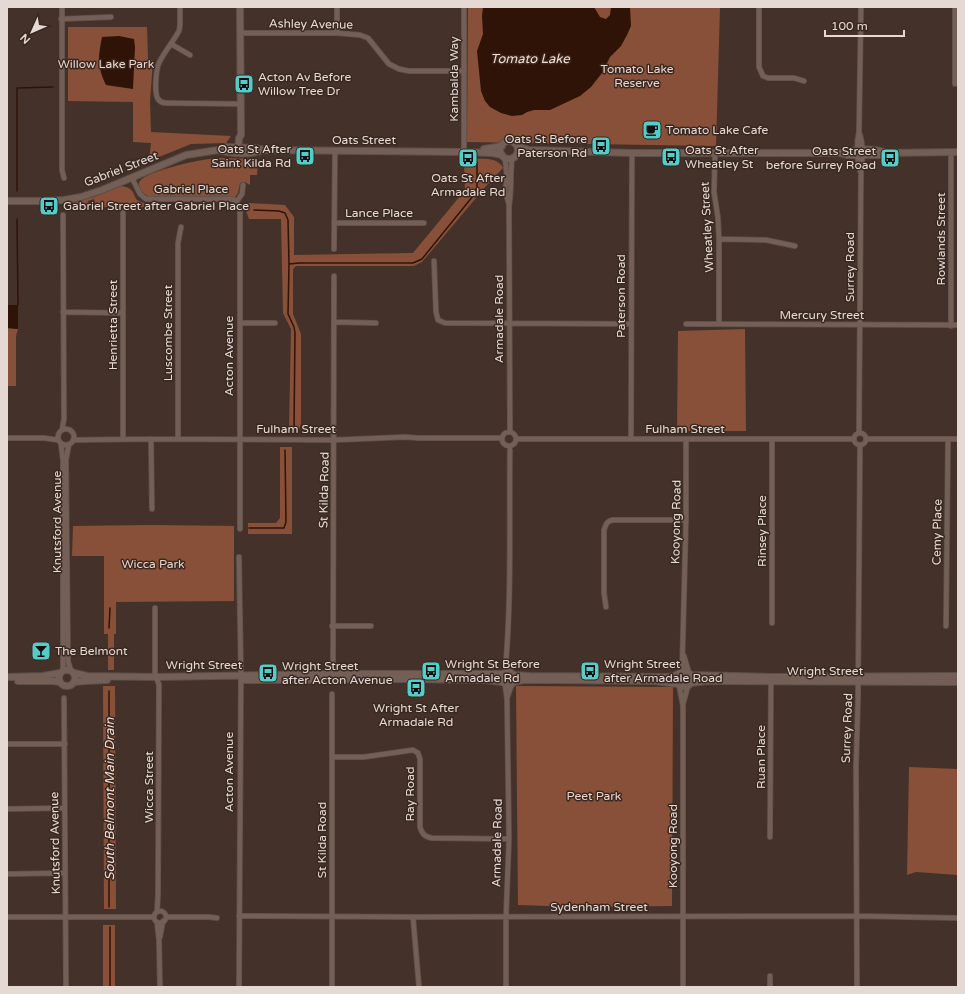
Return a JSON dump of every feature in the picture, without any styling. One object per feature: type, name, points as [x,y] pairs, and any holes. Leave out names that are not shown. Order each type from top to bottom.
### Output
[{"type":"street","points":[[62,7],[62,164],[64,178]]},
{"type":"street","points":[[180,7],[179,31],[159,62],[157,72],[158,99],[166,103],[241,104]]},
{"type":"street","points":[[240,7],[241,135],[243,138],[241,150]]},
{"type":"street","points":[[337,7],[337,33]]},
{"type":"street","name":"Kambalda Way","points":[[464,7],[464,152]]},
{"type":"street","points":[[759,7],[759,67],[763,76],[768,78],[794,78],[804,81]]},
{"type":"street","name":"Surrey Road","points":[[859,433],[860,172],[863,162],[857,140],[860,132],[861,7]]},
{"type":"street","points":[[955,7],[955,84]]},
{"type":"street","points":[[61,19],[111,16]]},
{"type":"street","name":"Ashley Avenue","points":[[240,33],[337,33],[360,35],[368,38],[389,64],[399,69],[409,71],[464,71]]},
{"type":"street","points":[[171,44],[190,55]]},
{"type":"street","points":[[508,142],[513,142],[517,146],[518,150],[509,156],[500,150],[502,146],[508,142]]},
{"type":"street","name":"Oats Street","points":[[464,152],[502,146]]},
{"type":"street","name":"Oats Street","points":[[517,146],[530,150],[632,153],[840,153],[848,155],[860,153],[881,155],[885,153],[958,152]]},
{"type":"street","name":"Gabriel Street","points":[[7,201],[57,200],[81,197],[132,178],[186,155],[218,150],[226,147],[241,150]]},
{"type":"street","name":"Oats Street","points":[[241,150],[255,148],[262,150],[464,152],[492,153],[509,156],[530,150]]},
{"type":"street","points":[[334,151],[334,249]]},
{"type":"street","name":"Rowlands Street","points":[[951,152],[951,326]]},
{"type":"street","name":"Paterson Road","points":[[631,439],[632,153]]},
{"type":"street","name":"Wheatley Street","points":[[715,153],[714,192],[718,218],[719,239],[719,324]]},
{"type":"street","name":"Armadale Road","points":[[509,156],[512,191],[509,206],[510,432]]},
{"type":"street","name":"Gabriel Place","points":[[132,178],[140,194],[146,199],[231,199],[237,201]]},
{"type":"street","name":"Acton Avenue","points":[[240,529],[240,210],[237,201],[242,194],[242,185]]},
{"type":"street","name":"Henrietta Street","points":[[123,212],[123,439]]},
{"type":"street","points":[[60,442],[60,432],[64,419],[62,215]]},
{"type":"street","name":"Lance Place","points":[[334,223],[424,223]]},
{"type":"street","name":"Luscombe Street","points":[[178,439],[178,243],[181,227]]},
{"type":"street","points":[[719,239],[766,240],[795,246]]},
{"type":"street","points":[[434,261],[436,312],[438,320],[445,324],[631,324]]},
{"type":"street","name":"St Kilda Road","points":[[333,677],[334,276]]},
{"type":"street","points":[[64,312],[123,313]]},
{"type":"street","points":[[334,322],[376,323]]},
{"type":"street","points":[[240,323],[275,323]]},
{"type":"street","name":"Mercury Street","points":[[686,324],[958,326]]},
{"type":"street","points":[[7,438],[44,438],[69,444],[73,437],[68,430],[64,419]]},
{"type":"street","points":[[44,438],[68,430]]},
{"type":"street","points":[[506,432],[510,432],[516,436],[516,442],[510,446],[506,446],[503,442],[502,438],[506,432]]},
{"type":"street","points":[[859,433],[864,435],[866,439],[865,443],[860,445],[855,444],[853,439],[855,435],[859,433]]},
{"type":"street","name":"Fulham Street","points":[[73,437],[89,439],[334,440],[405,437],[502,438]]},
{"type":"street","points":[[151,439],[152,509]]},
{"type":"street","name":"Fulham Street","points":[[516,439],[853,439]]},
{"type":"street","name":"Rinsey Place","points":[[772,439],[772,623]]},
{"type":"street","points":[[866,439],[958,439]]},
{"type":"street","name":"Cemy Place","points":[[946,626],[948,439]]},
{"type":"street","name":"Kooyong Road","points":[[685,674],[683,652],[686,440]]},
{"type":"street","name":"Knutsford Avenue","points":[[60,442],[63,462],[62,672]]},
{"type":"street","name":"Knutsford Avenue","points":[[69,444],[66,460],[67,590],[68,661],[72,672]]},
{"type":"street","name":"Surrey Road","points":[[857,987],[856,765],[859,680],[860,445]]},
{"type":"street","points":[[510,446],[507,660],[508,673],[513,683],[523,680],[663,682],[679,684],[683,687],[689,685],[692,679],[685,674],[677,678],[679,684]]},
{"type":"street","points":[[606,607],[604,593],[604,530],[606,524],[609,521],[614,520],[686,520]]},
{"type":"street","name":"Acton Avenue","points":[[239,557],[241,678],[239,916],[240,987]]},
{"type":"street","name":"Wicca Street","points":[[155,608],[155,671],[160,685],[158,911],[155,919]]},
{"type":"street","points":[[332,626],[371,626]]},
{"type":"street","points":[[60,682],[59,678],[62,672]]},
{"type":"street","name":"Wright Street","points":[[7,676],[49,676],[62,672],[72,672],[87,676],[158,678]]},
{"type":"street","points":[[72,672],[75,678],[74,682]]},
{"type":"street","points":[[504,683],[501,678],[508,673]]},
{"type":"street","name":"Wright Street","points":[[7,681],[53,681],[60,682],[67,686],[74,682],[85,680],[508,673],[529,676],[667,677],[685,674],[771,679]]},
{"type":"street","name":"Wright Street","points":[[859,680],[958,676]]},
{"type":"street","name":"Wright Street","points":[[333,677],[478,680],[504,683],[508,685],[513,683]]},
{"type":"street","name":"Wright Street","points":[[689,685],[706,681],[771,679],[958,682]]},
{"type":"street","name":"Ruan Place","points":[[770,837],[771,679]]},
{"type":"street","name":"Armadale Road","points":[[504,683],[507,699],[509,838],[506,917],[506,987]]},
{"type":"street","name":"Armadale Road","points":[[507,699],[513,683]]},
{"type":"street","name":"Kooyong Road","points":[[679,684],[683,706],[683,987]]},
{"type":"street","name":"Kooyong Road","points":[[683,706],[689,685]]},
{"type":"street","name":"St Kilda Road","points":[[332,694],[332,987]]},
{"type":"street","name":"Knutsford Avenue","points":[[64,698],[66,987]]},
{"type":"street","points":[[7,744],[65,744]]},
{"type":"street","name":"Ray Road","points":[[333,757],[364,757],[413,750],[418,753],[420,759],[420,827],[422,833],[426,837],[509,838]]},
{"type":"street","points":[[7,809],[65,808]]},
{"type":"street","points":[[7,874],[66,873]]},
{"type":"street","points":[[158,911],[165,913],[165,919],[159,940]]},
{"type":"street","points":[[7,917],[66,916],[155,919],[217,918]]},
{"type":"street","name":"Sydenham Street","points":[[239,916],[413,918],[856,916],[958,918]]},
{"type":"street","points":[[413,918],[419,987]]},
{"type":"street","points":[[155,919],[159,940],[160,987]]},
{"type":"street","points":[[770,976],[770,987]]},
{"type":"green space","name":"Tomato Lake Reserve","points":[[468,7],[720,7],[716,146],[467,142]]},
{"type":"green space","name":"Willow Lake Park","points":[[68,27],[147,27],[148,58],[153,61],[150,101],[151,132],[231,136],[226,143],[191,144],[149,161],[151,143],[133,142],[133,102],[68,101]]},
{"type":"green space","points":[[221,158],[258,159],[257,175],[250,175],[250,185],[245,182],[240,183],[238,193],[235,197],[150,197],[143,193],[139,187],[139,182],[141,180],[156,172],[191,162]]},
{"type":"green space","points":[[464,159],[486,159],[496,161],[503,168],[422,262],[414,266],[296,266],[293,269],[293,314],[301,334],[301,423],[297,432],[289,431],[291,329],[283,313],[281,219],[249,219],[246,211],[249,203],[285,205],[294,217],[294,255],[413,253],[465,190]]},
{"type":"green space","points":[[121,186],[130,189],[137,200],[146,204],[147,207],[96,207],[94,199],[88,201],[89,205],[65,207],[65,203],[94,197]]},
{"type":"green space","points":[[7,328],[18,329],[16,336],[16,386],[7,386]]},
{"type":"green space","points":[[745,329],[746,431],[677,431],[678,331]]},
{"type":"green space","points":[[280,447],[292,447],[292,534],[248,534],[248,523],[276,523],[280,518]]},
{"type":"green space","name":"Wicca Park","points":[[73,526],[234,526],[234,601],[116,602],[114,670],[108,670],[108,634],[104,634],[104,556],[72,556]]},
{"type":"green space","points":[[103,686],[115,686],[116,909],[104,909]]},
{"type":"green space","name":"Peet Park","points":[[516,686],[673,687],[672,906],[578,907],[518,905]]},
{"type":"green space","points":[[909,767],[958,769],[958,875],[916,872],[907,875]]},
{"type":"green space","points":[[103,925],[115,925],[115,987],[103,987]]},
{"type":"water","name":"Tomato Lake","points":[[483,7],[594,7],[600,17],[606,19],[610,15],[611,7],[630,7],[631,26],[621,46],[610,57],[602,73],[591,87],[580,96],[550,110],[534,110],[522,115],[512,116],[501,113],[490,107],[485,101],[481,91],[477,51],[483,34]]},
{"type":"water","points":[[119,36],[134,39],[133,89],[106,85],[101,72],[99,56],[102,37]]},
{"type":"water","points":[[7,305],[18,305],[18,329],[7,328]]},
{"type":"waterway","points":[[17,191],[17,88],[53,87]]},
{"type":"waterway","name":"South Belmont Main Drain","points":[[289,264],[413,263],[422,259],[473,196],[477,187],[477,162]]},
{"type":"waterway","name":"South Belmont Main Drain","points":[[254,210],[279,211],[285,213],[288,220],[288,314],[295,333],[294,428]]},
{"type":"waterway","points":[[17,219],[18,305]]},
{"type":"waterway","name":"South Belmont Main Drain","points":[[249,528],[284,528],[286,522],[285,450]]},
{"type":"waterway","name":"South Belmont Main Drain","points":[[109,628],[110,608]]},
{"type":"waterway","name":"South Belmont Main Drain","points":[[109,691],[109,907]]},
{"type":"waterway","name":"South Belmont Main Drain","points":[[110,927],[110,987]]},
{"type":"place","name":"Acton Av Before Willow Tree Dr","points":[[244,84]]},
{"type":"place","name":"Tomato Lake Cafe","points":[[652,130]]},
{"type":"place","name":"Oats St Before Paterson Rd","points":[[601,146]]},
{"type":"place","name":"Oats St After Saint Kilda Rd","points":[[305,156]]},
{"type":"place","name":"Oats St After Wheatley St","points":[[671,157]]},
{"type":"place","name":"Oats St After Armadale Rd","points":[[468,158]]},
{"type":"place","name":"Oats Street before Surrey Road","points":[[890,158]]},
{"type":"place","name":"Gabriel Street after Gabriel Place","points":[[49,206]]},
{"type":"place","name":"The Belmont","points":[[41,651]]},
{"type":"place","name":"Wright St Before Armadale Rd","points":[[431,671]]},
{"type":"place","name":"Wright Street after Armadale Road","points":[[590,671]]},
{"type":"place","name":"Wright Street after Acton Avenue","points":[[268,673]]},
{"type":"place","name":"Wright St After Armadale Rd","points":[[416,688]]}]
